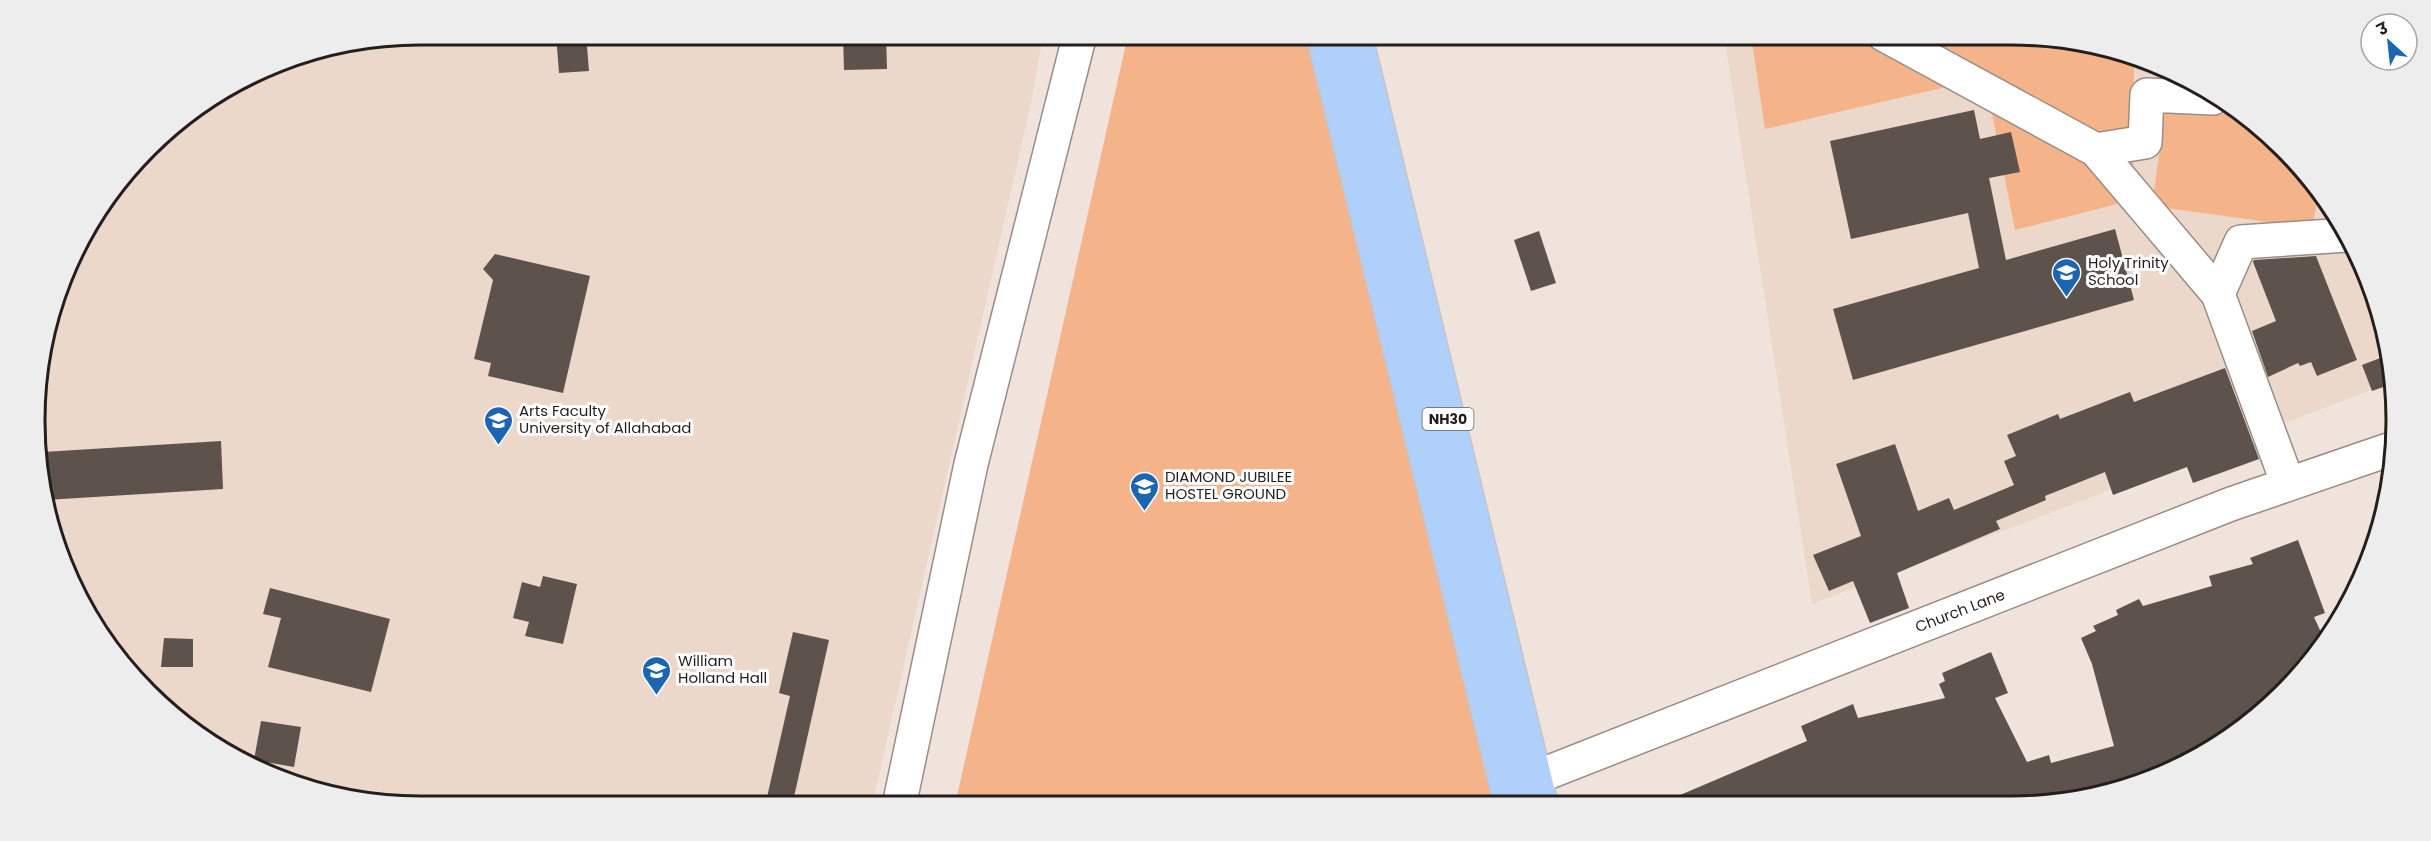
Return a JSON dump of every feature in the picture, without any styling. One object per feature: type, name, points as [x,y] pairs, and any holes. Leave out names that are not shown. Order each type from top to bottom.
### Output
[{"type":"highway","points":[[1326,45],[1523,793]]},
{"type":"highway","name":"NH30","points":[[1357,45],[1523,793]]},
{"type":"street","points":[[901,796],[971,464],[1077,45]]},
{"type":"street","points":[[1903,45],[2096,150],[2218,294],[2288,484]]},
{"type":"street","points":[[2096,150],[2145,142],[2147,95],[2202,98]]},
{"type":"street","points":[[2218,294],[2241,242],[2337,236]]},
{"type":"street","name":"Church Lane","points":[[1523,793],[2231,504],[2385,451]]},
{"type":"shaded area","name":"Arts Faculty University of Allahabad","points":[[1041,45],[1032,98],[874,796],[420,796],[347,789],[277,767],[212,733],[173,703],[138,668],[95,608],[65,541],[48,470],[46,396],[48,371],[58,323],[84,254],[108,212],[123,192],[138,173],[173,138],[233,95],[277,74],[323,58],[371,48],[396,46]]},
{"type":"shaded area","points":[[1126,45],[1308,45],[1498,796],[957,796]]},
{"type":"shaded area","name":"Holy Trinity School","points":[[1726,45],[2011,45],[2084,52],[2131,65],[2198,95],[2258,138],[2293,173],[2336,233],[2357,277],[2373,323],[2384,385],[1812,604]]},
{"type":"shaded area","points":[[1752,45],[2011,45],[2084,52],[2134,66],[2133,200],[2015,230],[1985,78],[1765,129]]},
{"type":"shaded area","points":[[2166,104],[2227,114],[2276,155],[2317,204],[2312,228],[2152,206]]},
{"type":"building","points":[[557,45],[587,45],[589,71],[559,73]]},
{"type":"building","points":[[843,45],[886,45],[887,69],[844,70]]},
{"type":"building","points":[[1974,110],[1980,139],[2011,132],[2020,172],[1989,178],[2006,260],[2115,229],[2134,300],[1853,380],[1833,309],[1979,268],[1968,213],[1851,239],[1830,141]]},
{"type":"building","points":[[1539,231],[1556,283],[1531,291],[1514,240]]},
{"type":"building","points":[[495,254],[590,276],[563,393],[488,376],[491,363],[474,359],[493,280],[483,269]]},
{"type":"building","points":[[2316,256],[2357,360],[2317,376],[2311,362],[2300,366],[2298,363],[2268,377],[2252,331],[2276,321],[2253,262],[2254,260]]},
{"type":"building","points":[[2381,358],[2384,387],[2372,391],[2362,365]]},
{"type":"building","points":[[2225,368],[2259,459],[2193,483],[2187,467],[2113,495],[2105,472],[2045,496],[2046,500],[1996,521],[2000,529],[1897,573],[1909,608],[1870,623],[1853,581],[1829,591],[1813,555],[1861,536],[1836,464],[1895,444],[1918,511],[1949,498],[1954,510],[2014,485],[2004,461],[2016,456],[2007,435],[2058,414],[2060,419],[2130,392],[2134,402]]},
{"type":"building","points":[[221,441],[223,489],[53,500],[47,452]]},
{"type":"building","points":[[2298,540],[2325,613],[2314,617],[2321,632],[2293,668],[2258,703],[2198,746],[2154,767],[2084,789],[2035,795],[1678,796],[1807,741],[1801,726],[1853,704],[1858,718],[1945,698],[1939,684],[1945,681],[1942,673],[1991,652],[2008,693],[1995,698],[2027,762],[2049,755],[2051,763],[2114,746],[2092,664],[2081,638],[2096,631],[2093,626],[2118,615],[2116,610],[2139,599],[2143,606],[2212,586],[2209,576],[2253,564],[2250,558]]},
{"type":"building","points":[[543,576],[577,584],[563,644],[525,636],[529,622],[513,618],[522,582],[540,587]]},
{"type":"building","points":[[270,588],[390,619],[371,692],[268,667],[281,618],[263,614]]},
{"type":"building","points":[[793,632],[829,640],[794,796],[767,796],[790,696],[779,693]]},
{"type":"building","points":[[164,638],[193,639],[193,667],[161,667]]},
{"type":"building","points":[[261,721],[301,727],[294,767],[266,762],[254,757]]},
{"type":"place","name":"Holy Trinity School","points":[[2067,298]]},
{"type":"place","name":"Arts Faculty University of Allahabad","points":[[498,446]]},
{"type":"place","name":"DIAMOND JUBILEE HOSTEL GROUND","points":[[1144,512]]},
{"type":"place","name":"William Holland Hall","points":[[657,696]]}]
